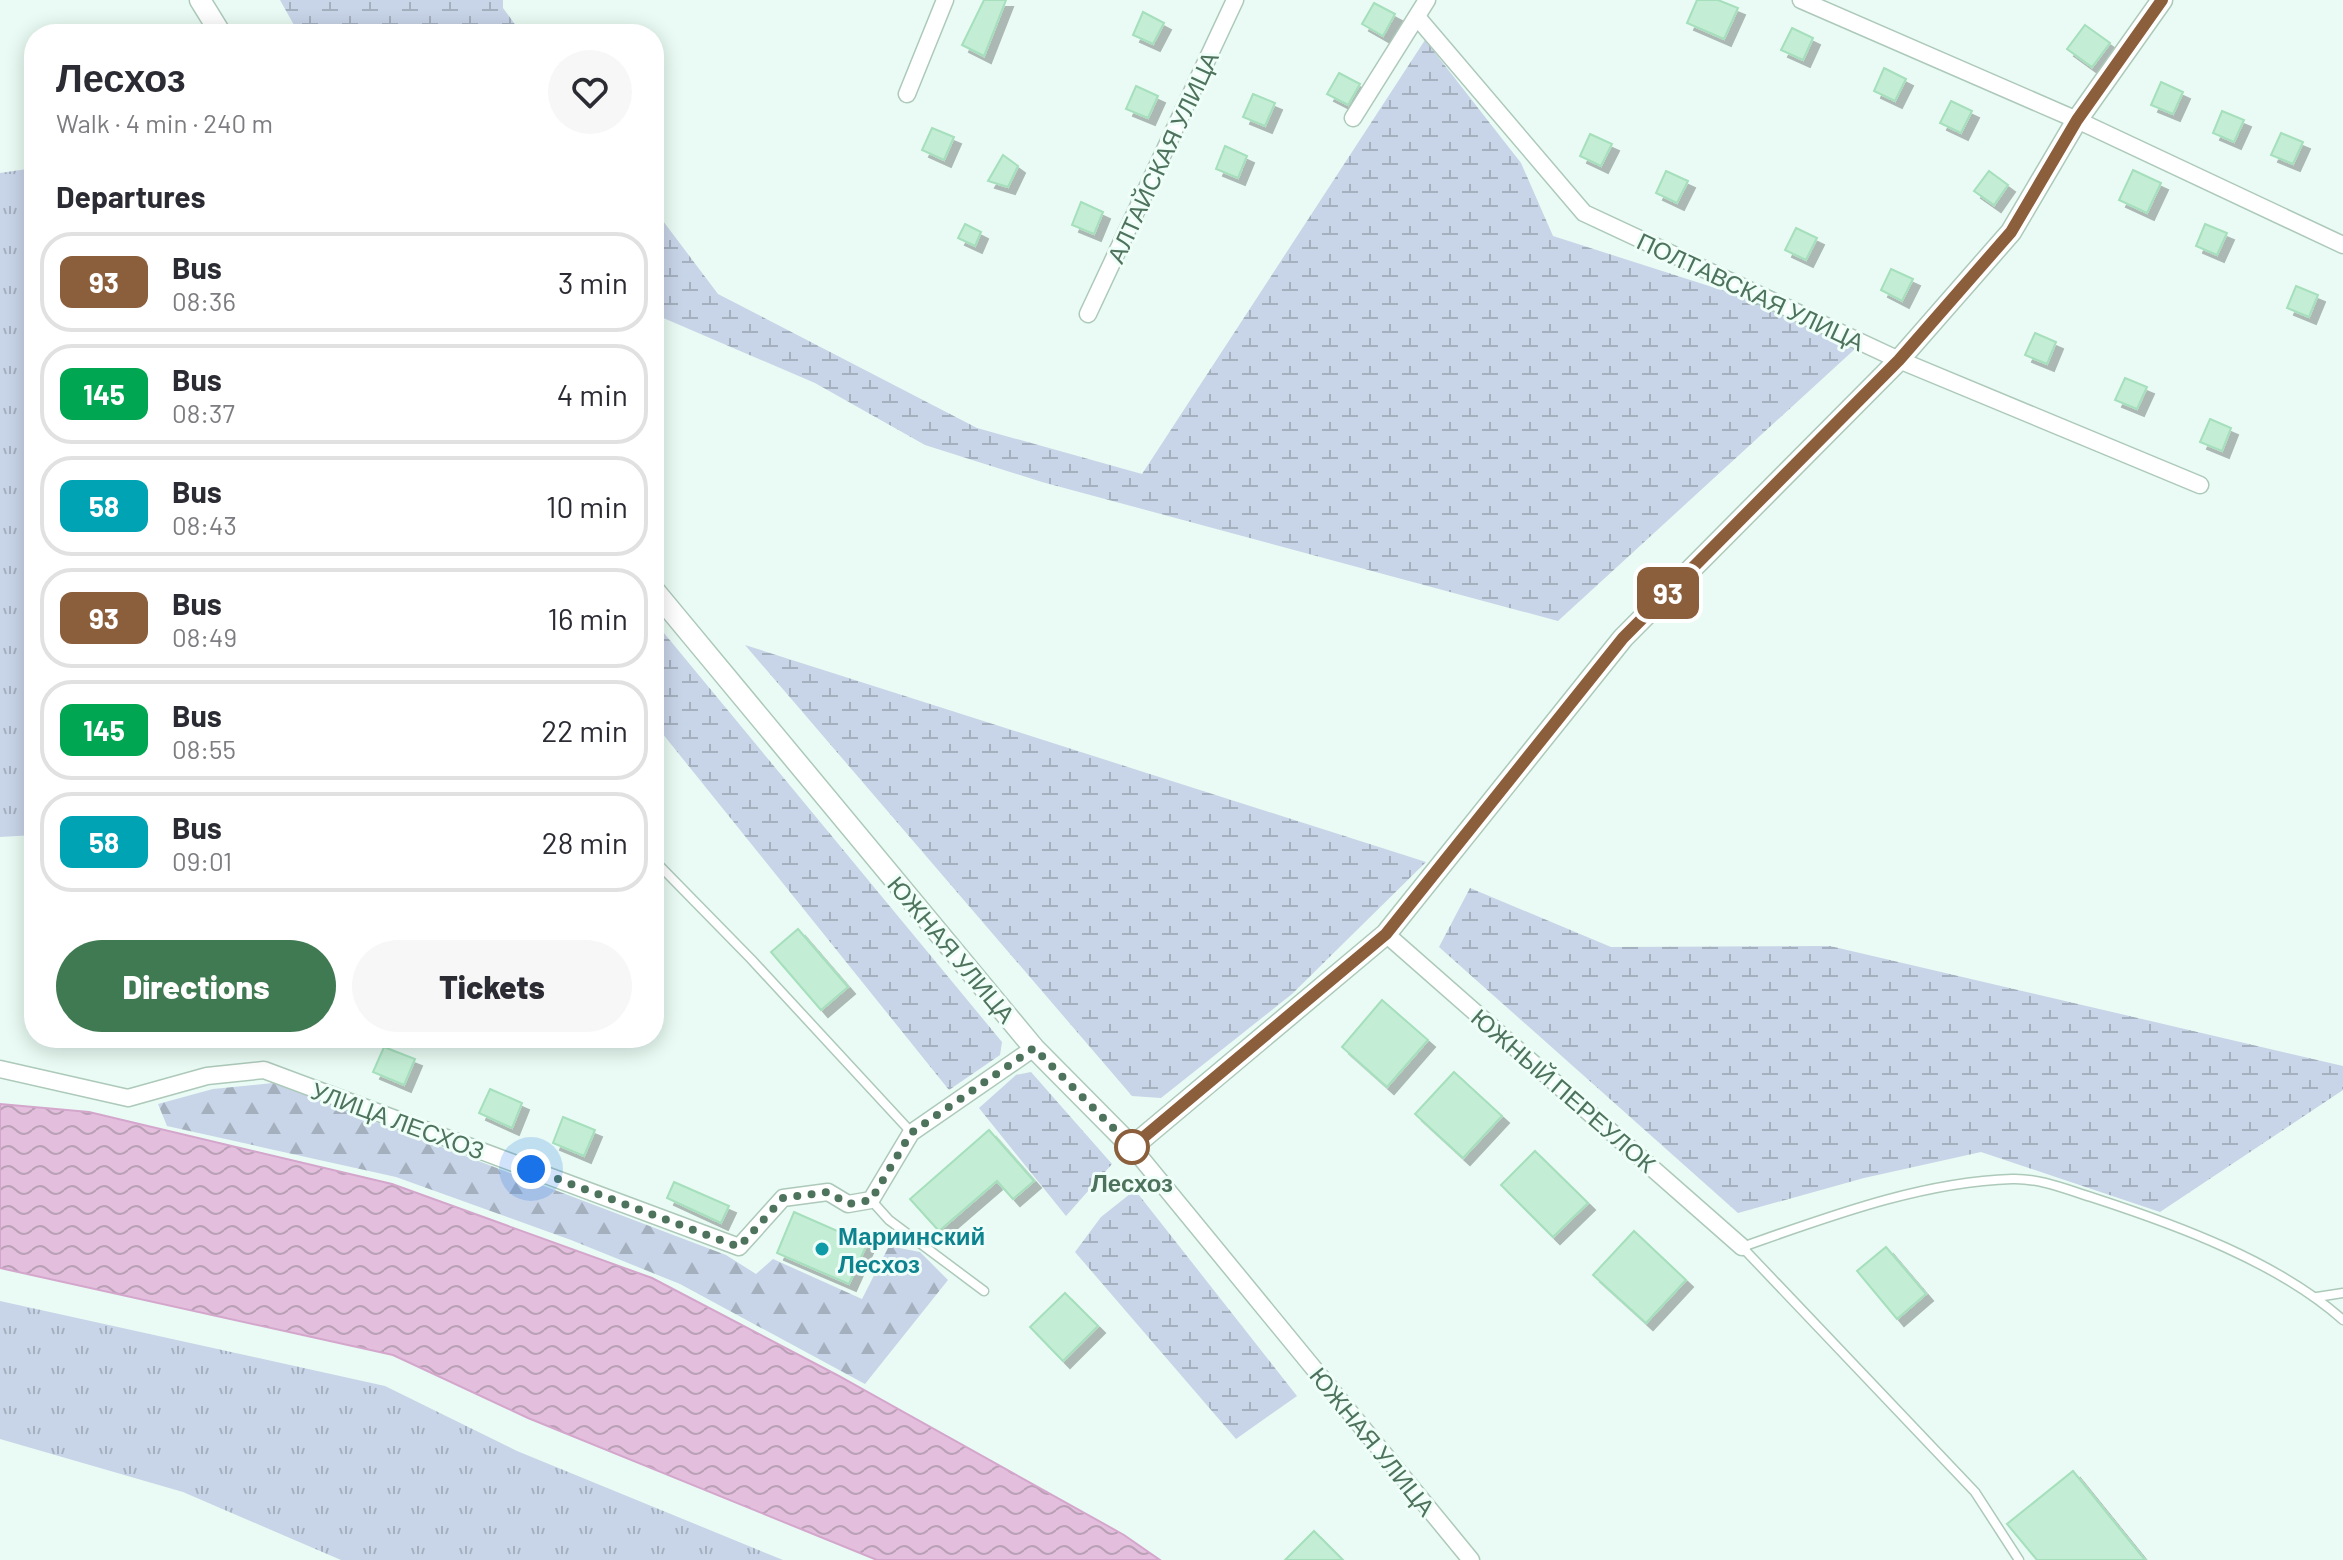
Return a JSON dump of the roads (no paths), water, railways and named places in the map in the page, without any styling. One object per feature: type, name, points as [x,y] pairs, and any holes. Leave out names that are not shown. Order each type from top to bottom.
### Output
[{"type":"street","points":[[200,0],[215,24]]},
{"type":"street","points":[[907,94],[945,0]]},
{"type":"street","name":"АЛТАЙСКАЯ УЛИЦА","points":[[1088,314],[1235,0]]},
{"type":"street","points":[[1353,118],[1427,0]]},
{"type":"street","points":[[1801,0],[2077,120],[2343,245]]},
{"type":"street","points":[[1132,1147],[1386,934],[1623,638],[1899,360],[2011,232],[2077,120],[2162,0]]},
{"type":"street","name":"ПОЛТАВСКАЯ УЛИЦА","points":[[1417,17],[1584,213],[1899,360],[2200,485]]},
{"type":"street","name":"ЮЖНАЯ УЛИЦА","points":[[664,602],[1034,1048],[1132,1147],[1471,1560]]},
{"type":"street","name":"ЮЖНЫЙ ПЕРЕУЛОК","points":[[1386,934],[1742,1247]]},
{"type":"street","points":[[871,1200],[911,1133],[1034,1048]]},
{"type":"street","name":"УЛИЦА ЛЕСХОЗ","points":[[0,1069],[128,1098],[207,1076],[264,1070],[739,1247],[783,1198],[828,1192],[848,1204],[871,1200]]},
{"type":"lane","points":[[664,870],[751,959],[911,1133]]},
{"type":"lane","points":[[2019,1560],[1975,1492],[1742,1247],[1848,1211],[1948,1187],[2014,1179],[2047,1183],[2148,1216],[2228,1251],[2317,1297],[2343,1320]]},
{"type":"lane","points":[[871,1200],[889,1220],[984,1291]]},
{"type":"lane","points":[[2317,1297],[2343,1293]]},
{"type":"water","points":[[0,1104],[89,1112],[392,1184],[652,1278],[837,1375],[1124,1535],[1160,1560],[877,1560],[528,1418],[393,1355],[0,1268]]},
{"type":"place","name":"Лесхоз","points":[[1132,1147]]},
{"type":"place","name":"Мариинский Лесхоз","points":[[822,1249]]}]
